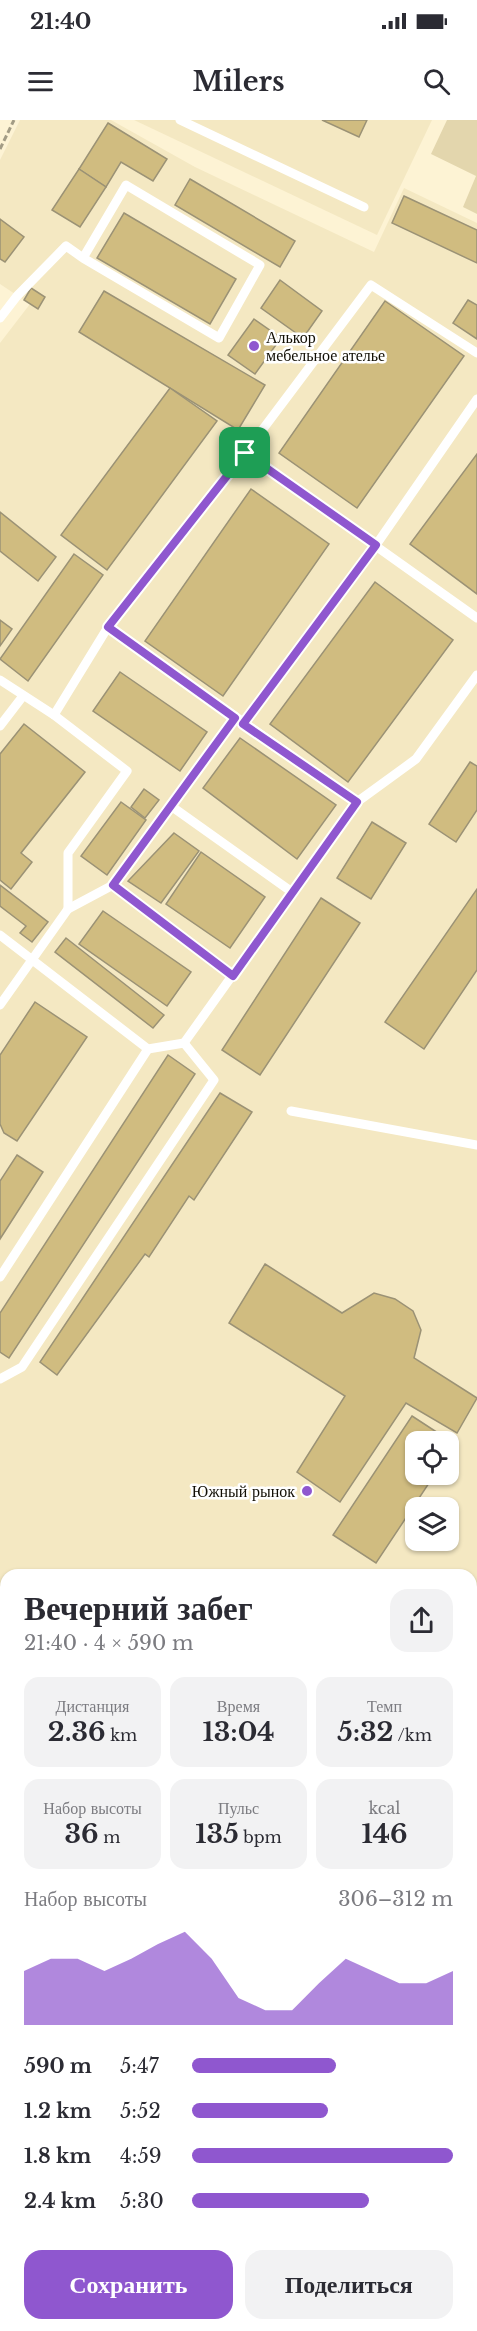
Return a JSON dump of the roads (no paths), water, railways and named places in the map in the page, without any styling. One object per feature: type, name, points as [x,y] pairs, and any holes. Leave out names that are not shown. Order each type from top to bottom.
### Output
[{"type":"lane","points":[[180,120],[364,207]]},
{"type":"lane","points":[[0,318],[17,296],[66,246],[83,258],[219,339],[260,265],[126,185],[83,258]]},
{"type":"lane","points":[[54,715],[108,627],[245,453],[371,285],[477,353]]},
{"type":"lane","points":[[0,1005],[68,909],[113,885],[171,806],[376,545],[477,399]]},
{"type":"lane","points":[[245,453],[477,618]]},
{"type":"lane","points":[[108,627],[357,802]]},
{"type":"lane","points":[[0,1277],[148,1050],[184,1043],[357,802],[416,759],[477,675]]},
{"type":"lane","points":[[0,681],[54,715],[127,771],[68,854],[68,909]]},
{"type":"lane","points":[[0,726],[23,696]]},
{"type":"lane","points":[[171,806],[292,892]]},
{"type":"lane","points":[[113,885],[233,976]]},
{"type":"lane","points":[[0,935],[148,1050]]},
{"type":"lane","points":[[0,1379],[22,1367],[214,1080],[184,1043]]},
{"type":"lane","points":[[291,1111],[477,1144]]},
{"type":"place","name":"Алькор мебельное ателье","points":[[254,346]]},
{"type":"place","name":"Южный рынок","points":[[307,1491]]}]
